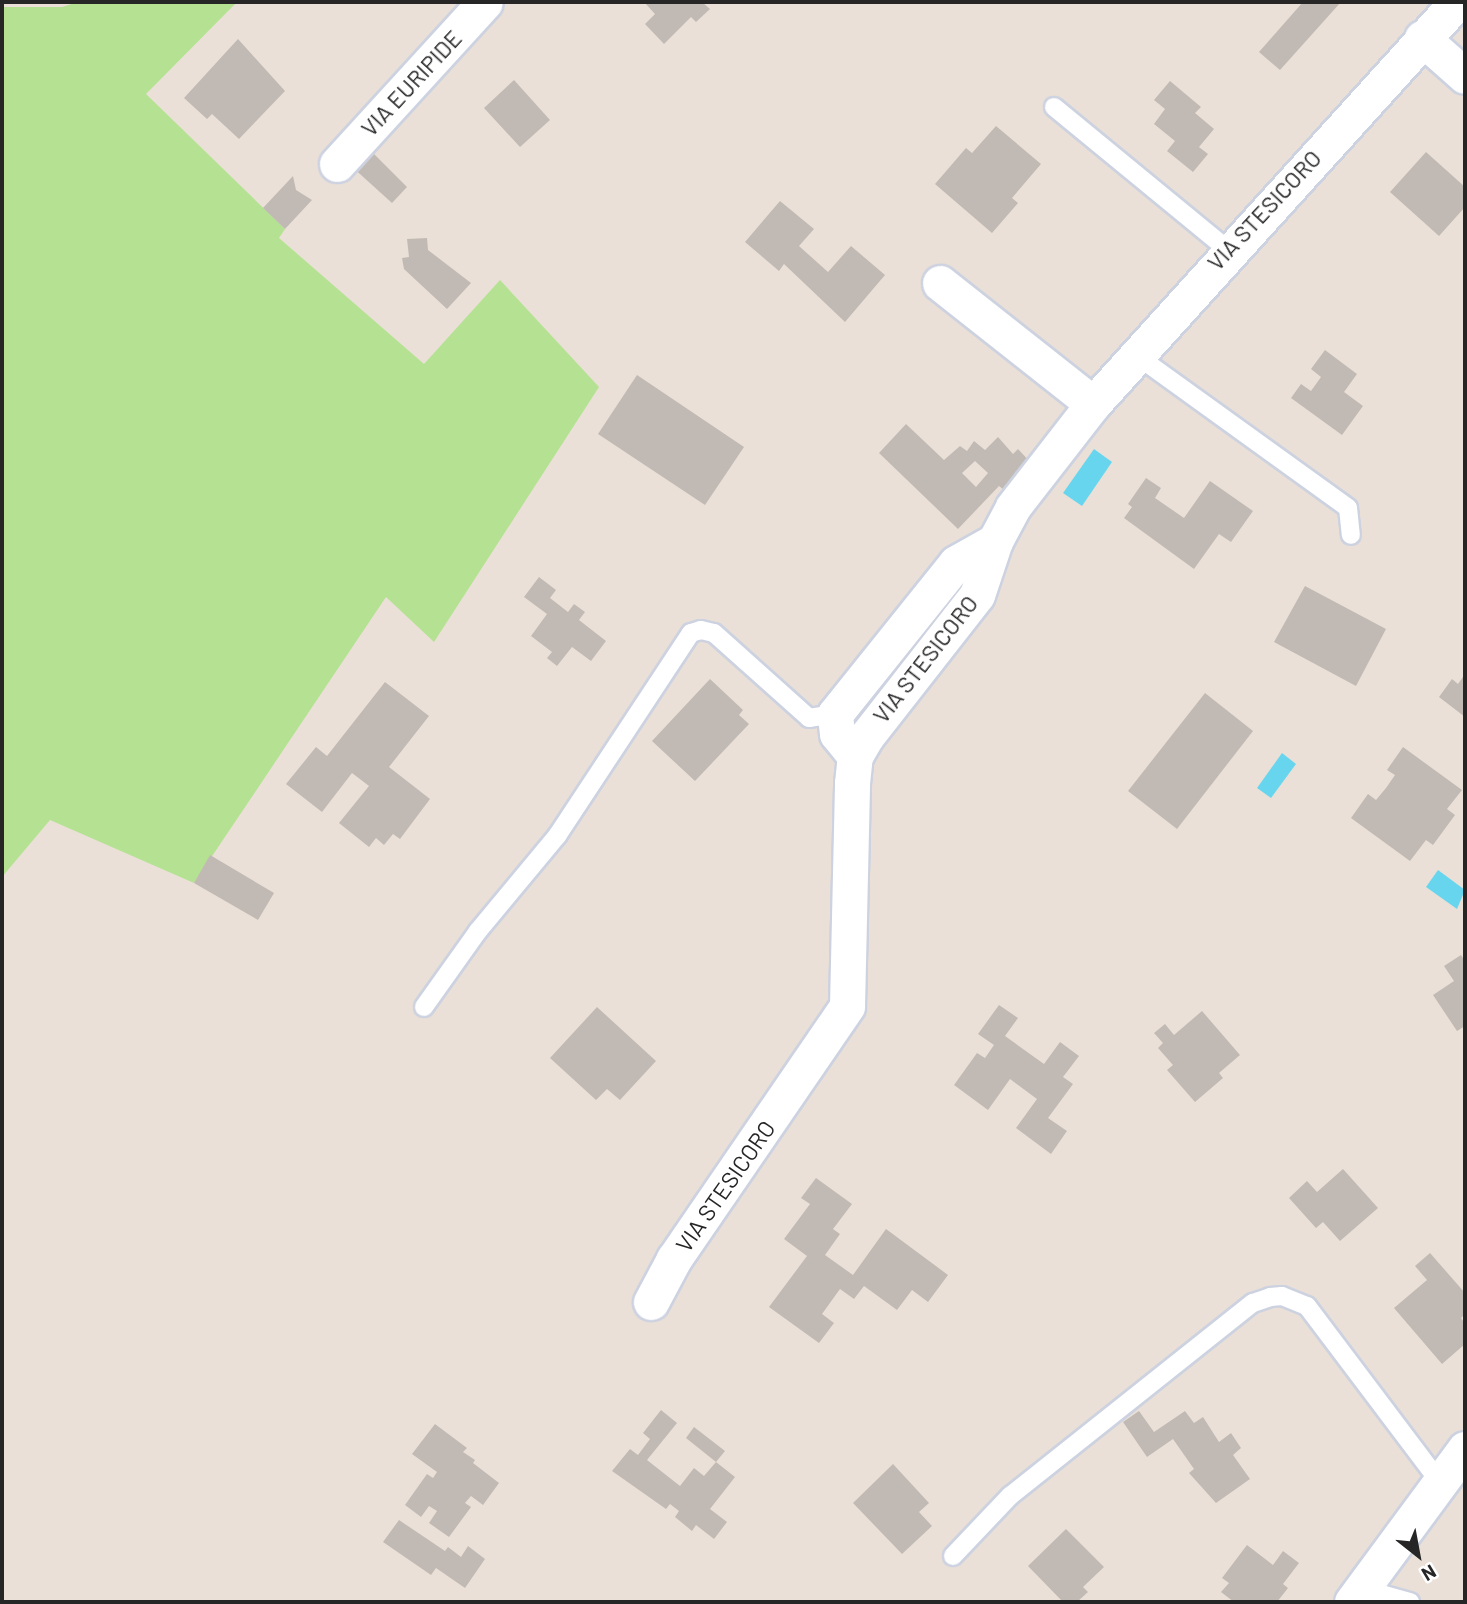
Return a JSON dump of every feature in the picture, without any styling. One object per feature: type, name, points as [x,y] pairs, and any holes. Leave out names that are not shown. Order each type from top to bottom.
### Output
[{"type":"street","name":"VIA EURIPIDE","points":[[337,164],[485,2]]},
{"type":"street","name":"VIA STESICORO","points":[[651,1302],[674,1259],[846,1006],[856,756],[889,702],[977,595],[995,541],[1013,507],[1093,404],[1228,250],[1457,2]]},
{"type":"street","points":[[1422,38],[1465,76]]},
{"type":"street","points":[[940,284],[1093,404]]},
{"type":"street","points":[[856,756],[837,734],[835,714],[956,563],[995,541]]},
{"type":"street","points":[[1358,1595],[1465,1449]]},
{"type":"lane","points":[[1054,107],[1228,250]]},
{"type":"lane","points":[[1136,355],[1348,508],[1351,535]]},
{"type":"lane","points":[[424,1007],[478,931],[557,836],[691,633],[701,629],[714,633],[809,718],[835,714]]},
{"type":"lane","points":[[953,1556],[1010,1496],[1253,1303],[1282,1296],[1307,1306],[1439,1481]]},
{"type":"lane","points":[[1358,1595],[1410,1602]]},
{"type":"green space","points":[[78,2],[237,2],[146,94],[285,229],[279,238],[424,364],[500,280],[599,387],[434,642],[386,597],[194,883],[50,820],[2,877],[2,7],[62,7]]},
{"type":"water","points":[[1094,449],[1112,462],[1082,506],[1063,493]]},
{"type":"water","points":[[1282,753],[1296,764],[1271,798],[1257,788]]},
{"type":"water","points":[[1438,870],[1465,890],[1457,909],[1426,887]]},
{"type":"building","points":[[644,2],[702,2],[710,9],[696,22],[691,17],[664,44],[645,24],[655,14]]},
{"type":"building","points":[[1303,2],[1341,2],[1280,70],[1259,52]]},
{"type":"building","points":[[238,39],[285,91],[239,139],[212,114],[207,119],[184,98]]},
{"type":"building","points":[[514,80],[550,120],[520,147],[484,108]]},
{"type":"building","points":[[1170,81],[1201,107],[1195,113],[1214,129],[1199,147],[1208,154],[1193,172],[1167,151],[1175,141],[1154,124],[1165,109],[1154,100]]},
{"type":"building","points":[[996,126],[1041,164],[1012,198],[1018,203],[992,233],[935,184],[966,148],[972,153]]},
{"type":"building","points":[[367,147],[407,187],[392,203],[350,165]]},
{"type":"building","points":[[1426,152],[1465,187],[1465,207],[1439,236],[1390,192]]},
{"type":"building","points":[[293,176],[296,190],[312,200],[285,229],[263,208]]},
{"type":"building","points":[[780,201],[814,229],[799,246],[828,272],[851,246],[885,275],[845,322],[784,264],[779,271],[745,242]]},
{"type":"building","points":[[427,238],[428,250],[471,283],[447,309],[404,269],[402,258],[409,257],[407,239]]},
{"type":"building","points":[[1325,350],[1357,374],[1344,392],[1363,406],[1342,435],[1291,398],[1301,384],[1311,391],[1321,377],[1311,369]]},
{"type":"building","points":[[637,375],[744,447],[705,505],[598,434]]},
{"type":"building","points":[[906,424],[944,460],[960,446],[967,451],[974,441],[985,450],[998,437],[1013,454],[1018,449],[1032,464],[1008,493],[999,486],[958,529],[879,453]],"holes":[[[975,461],[988,473],[976,487],[962,473]]]},
{"type":"building","points":[[1146,478],[1161,488],[1155,498],[1184,518],[1210,481],[1253,511],[1231,542],[1219,534],[1194,569],[1124,518],[1132,507],[1128,504]]},
{"type":"building","points":[[539,577],[556,590],[550,598],[568,612],[574,604],[585,612],[579,620],[606,641],[591,661],[572,647],[557,666],[547,658],[552,652],[531,636],[547,614],[524,597]]},
{"type":"building","points":[[1305,586],[1386,629],[1356,686],[1274,642]]},
{"type":"building","points":[[1465,674],[1465,717],[1439,697],[1452,679],[1458,684]]},
{"type":"building","points":[[710,679],[743,710],[739,715],[749,724],[695,781],[652,741]]},
{"type":"building","points":[[385,682],[429,716],[389,767],[430,799],[400,839],[393,834],[384,845],[376,838],[369,847],[339,823],[369,786],[352,773],[322,812],[286,784],[316,747],[327,756]]},
{"type":"building","points":[[1205,693],[1253,731],[1177,829],[1128,791]]},
{"type":"building","points":[[1403,747],[1462,790],[1447,809],[1455,815],[1433,845],[1426,840],[1410,861],[1351,818],[1368,794],[1376,800],[1386,788],[1395,775],[1387,770]]},
{"type":"building","points":[[210,855],[274,893],[258,920],[194,883]]},
{"type":"building","points":[[1461,955],[1465,961],[1465,1026],[1457,1031],[1433,995],[1454,981],[1444,966]]},
{"type":"building","points":[[999,1005],[1018,1018],[1005,1036],[1044,1064],[1060,1042],[1079,1056],[1063,1077],[1073,1084],[1048,1118],[1067,1131],[1051,1154],[1016,1128],[1037,1099],[1010,1079],[988,1110],[954,1085],[977,1053],[985,1058],[994,1045],[978,1034]]},
{"type":"building","points":[[597,1007],[656,1061],[620,1100],[607,1089],[596,1100],[550,1058]]},
{"type":"building","points":[[1202,1011],[1240,1055],[1219,1073],[1223,1078],[1195,1102],[1167,1070],[1173,1065],[1158,1048],[1163,1043],[1154,1033],[1165,1024],[1174,1035]]},
{"type":"building","points":[[1343,1169],[1378,1208],[1340,1241],[1323,1222],[1316,1228],[1289,1198],[1307,1181],[1317,1192]]},
{"type":"building","points":[[816,1178],[852,1204],[833,1229],[840,1234],[825,1255],[853,1275],[886,1229],[948,1275],[928,1302],[912,1290],[897,1310],[864,1286],[854,1299],[840,1289],[822,1314],[834,1323],[819,1343],[769,1307],[807,1256],[784,1239],[810,1204],[801,1198]]},
{"type":"building","points":[[1430,1253],[1465,1293],[1465,1314],[1461,1318],[1465,1324],[1465,1344],[1442,1364],[1394,1308],[1427,1280],[1415,1266]]},
{"type":"building","points":[[661,1410],[677,1423],[647,1460],[680,1486],[694,1468],[704,1476],[716,1462],[735,1477],[710,1509],[727,1522],[714,1539],[696,1525],[692,1531],[675,1517],[679,1511],[670,1504],[666,1509],[612,1471],[630,1449],[638,1455],[650,1439],[643,1433]]},
{"type":"building","points":[[1139,1411],[1154,1432],[1185,1411],[1194,1423],[1203,1417],[1219,1442],[1231,1433],[1241,1448],[1233,1455],[1250,1479],[1216,1503],[1189,1473],[1194,1469],[1173,1439],[1147,1457],[1123,1422]]},
{"type":"building","points":[[435,1424],[467,1448],[463,1452],[475,1460],[473,1463],[499,1483],[483,1505],[471,1496],[465,1503],[471,1507],[449,1537],[429,1523],[437,1511],[429,1506],[421,1517],[405,1505],[427,1474],[433,1478],[437,1472],[412,1454]]},
{"type":"building","points":[[694,1427],[725,1451],[716,1462],[686,1438]]},
{"type":"building","points":[[893,1464],[929,1503],[919,1512],[932,1526],[902,1554],[853,1503]]},
{"type":"building","points":[[399,1520],[445,1551],[448,1547],[461,1557],[468,1546],[485,1559],[465,1588],[436,1568],[431,1575],[383,1542]]},
{"type":"building","points":[[1066,1529],[1104,1567],[1083,1587],[1088,1592],[1077,1602],[1063,1602],[1028,1566]]},
{"type":"building","points":[[1247,1545],[1273,1565],[1283,1551],[1299,1563],[1283,1584],[1288,1588],[1277,1602],[1234,1602],[1221,1592],[1229,1583],[1222,1578]]}]
